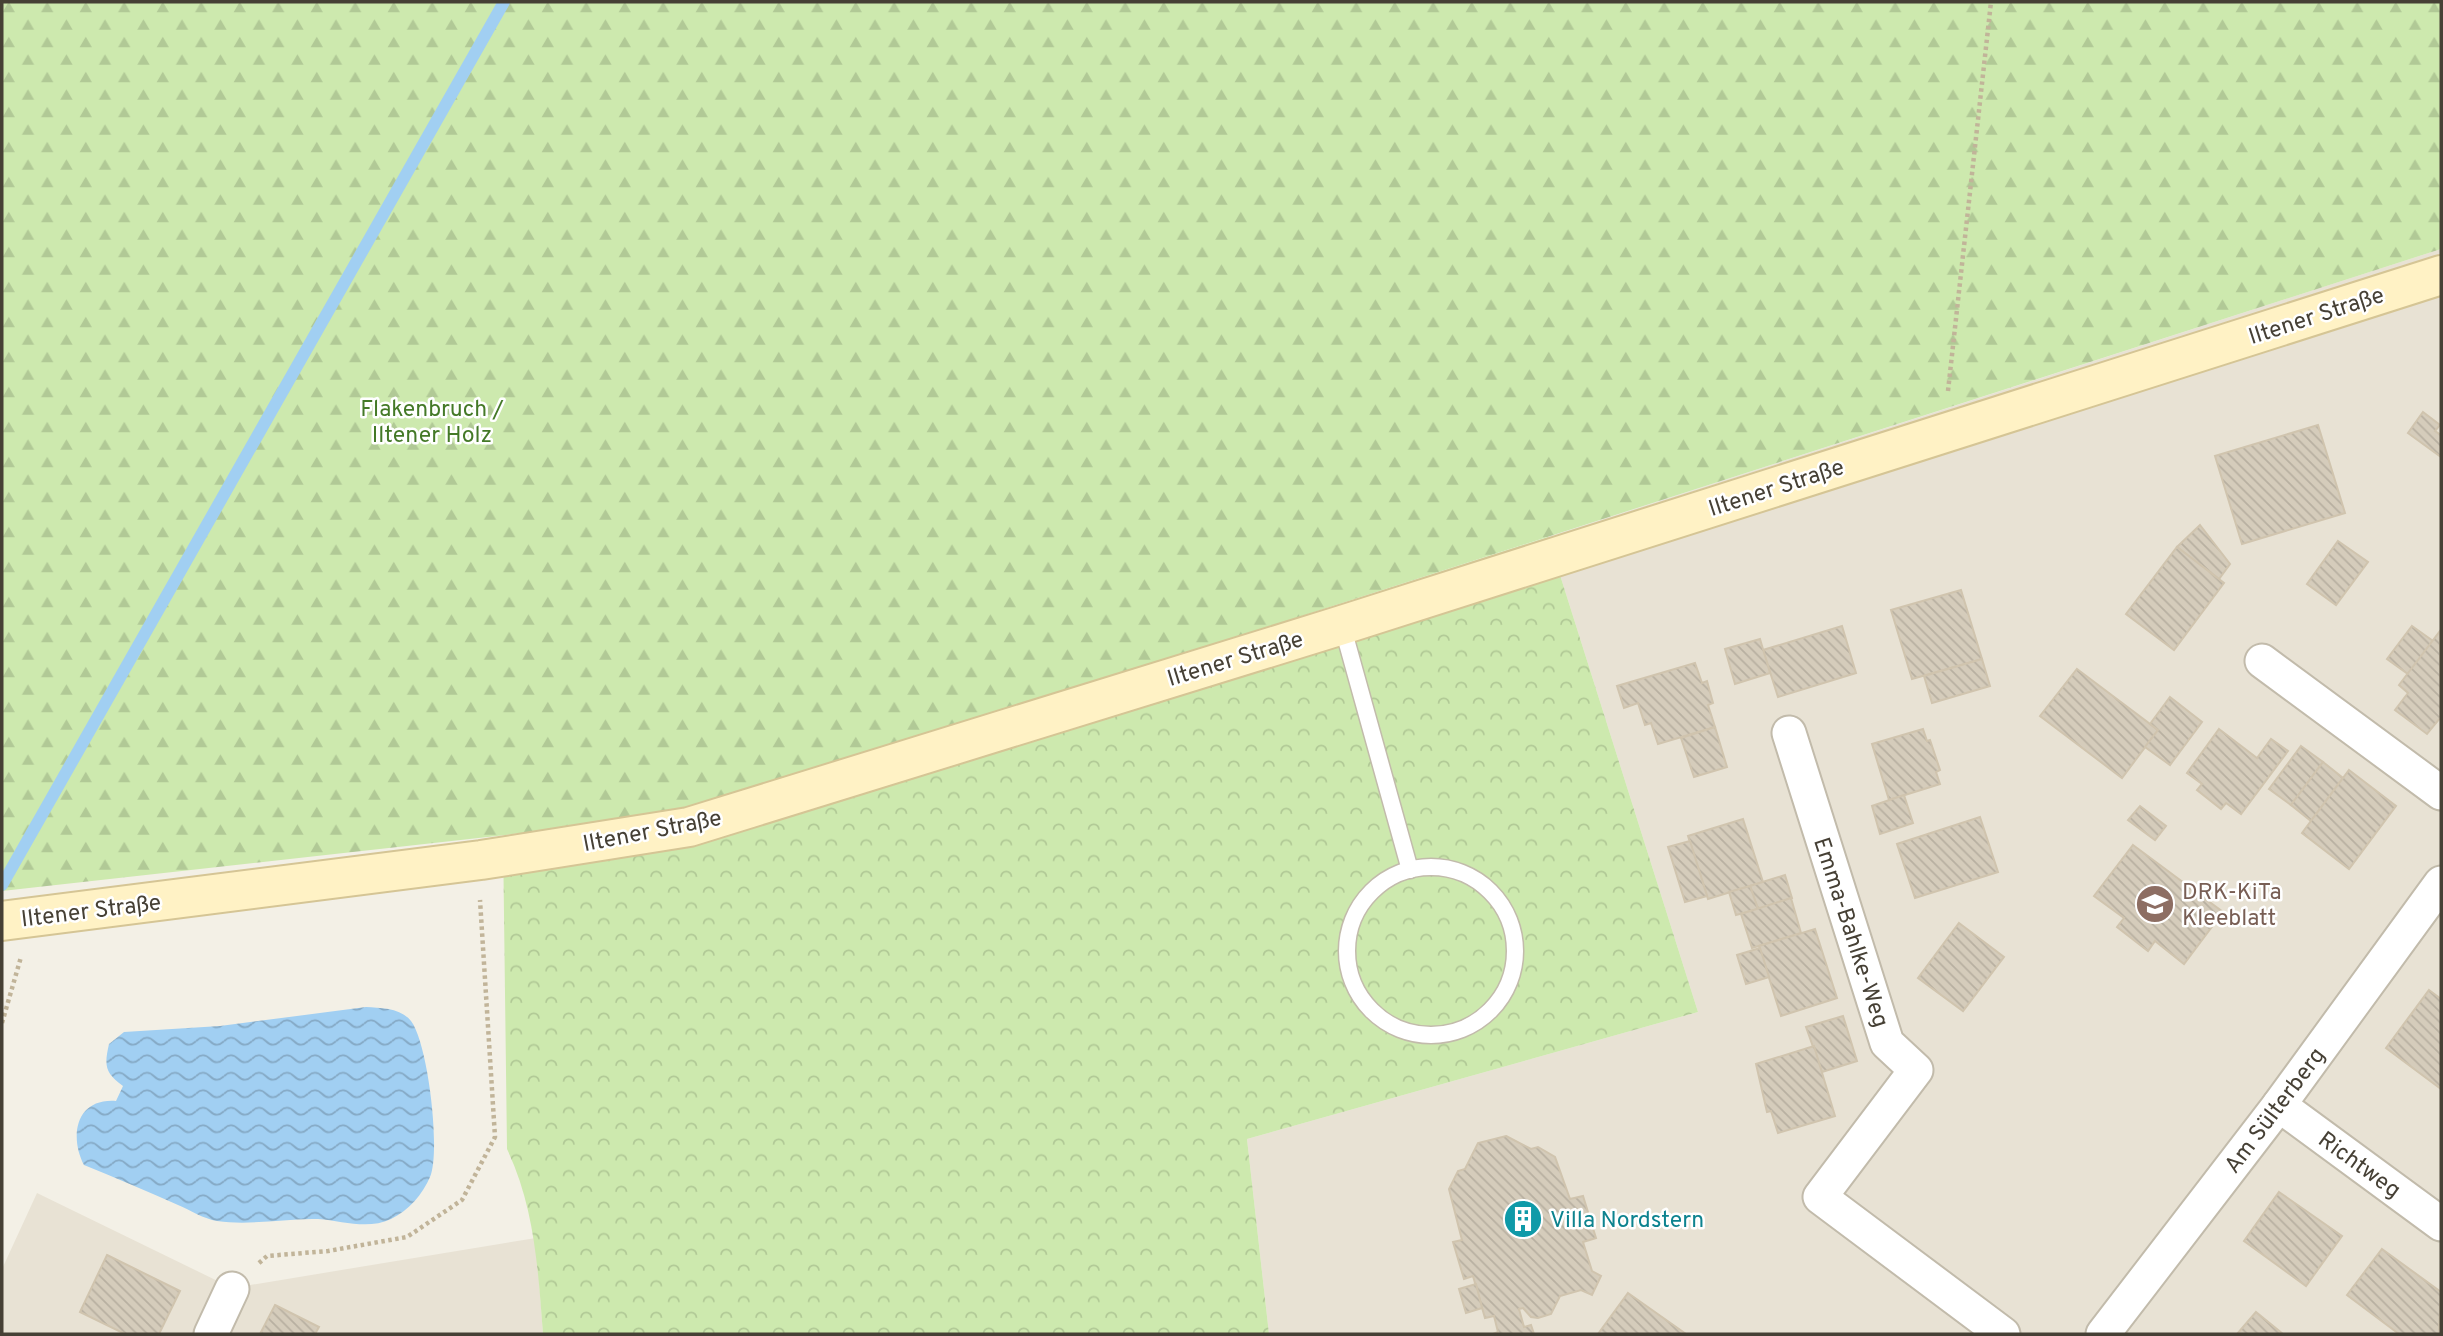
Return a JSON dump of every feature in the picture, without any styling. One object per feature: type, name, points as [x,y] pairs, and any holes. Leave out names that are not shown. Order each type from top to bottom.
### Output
[{"type":"street","name":"Iltener Straße","points":[[12,935],[689,827],[1342,625],[2441,275]]},
{"type":"street","points":[[2262,661],[2441,793]]},
{"type":"street","name":"Emma-Bahlke-Weg","points":[[1789,733],[1887,1043],[1916,1070],[1820,1197],[2003,1334]]},
{"type":"street","name":"Am Sülterberg","points":[[2103,1334],[2279,1105],[2441,883]]},
{"type":"street","name":"Richtweg","points":[[2279,1105],[2441,1224]]},
{"type":"street","points":[[211,1334],[232,1289]]},
{"type":"lane","points":[[1342,625],[1410,870]]},
{"type":"lane","points":[[1443,868],[1474,879],[1498,901],[1512,931],[1514,963],[1503,995],[1481,1019],[1451,1033],[1418,1034],[1387,1023],[1363,1001],[1349,972],[1347,939],[1358,908],[1381,883],[1410,870],[1443,868]]},
{"type":"path","points":[[1943,434],[1991,2]]},
{"type":"path","points":[[232,1289],[267,1255],[328,1251],[407,1237],[462,1200],[495,1138],[480,896]]},
{"type":"path","points":[[2,1023],[12,935]]},
{"type":"shaded area","points":[[2441,249],[2441,1334],[1269,1334],[1247,1139],[1698,1012],[1548,537]]},
{"type":"shaded area","points":[[37,1193],[232,1288],[536,1238],[543,1334],[2,1334],[2,1269]]},
{"type":"green space","name":"Flakenbruch / Iltener Holz","points":[[2,2],[2441,2],[2441,249],[684,815],[2,891]]},
{"type":"green space","points":[[1548,537],[1698,1012],[1247,1139],[1269,1334],[543,1334],[534,1240],[524,1194],[507,1149],[503,836],[684,815]]},
{"type":"water","points":[[366,1007],[396,1011],[411,1021],[423,1051],[431,1098],[434,1145],[430,1177],[409,1207],[397,1216],[373,1224],[318,1219],[242,1223],[217,1221],[84,1165],[77,1142],[79,1121],[84,1112],[92,1106],[116,1101],[123,1086],[109,1073],[107,1058],[109,1044],[124,1032],[220,1026]]},
{"type":"building","points":[[2423,412],[2440,425],[2435,431],[2441,435],[2441,457],[2408,433]]},
{"type":"building","points":[[2318,425],[2345,513],[2242,544],[2215,456]]},
{"type":"building","points":[[2200,525],[2230,564],[2219,579],[2177,547]]},
{"type":"building","points":[[2338,541],[2368,562],[2336,605],[2307,584]]},
{"type":"building","points":[[2177,547],[2224,583],[2174,650],[2126,614]]},
{"type":"building","points":[[1961,590],[1982,659],[1912,679],[1891,610]]},
{"type":"building","points":[[1842,626],[1856,673],[1778,697],[1763,650]]},
{"type":"building","points":[[2412,626],[2433,641],[2408,674],[2387,659]]},
{"type":"building","points":[[2440,631],[2441,717],[2427,734],[2395,710],[2408,693],[2399,685]]},
{"type":"building","points":[[1760,639],[1770,673],[1735,684],[1725,649]]},
{"type":"building","points":[[1982,659],[1990,686],[1932,703],[1924,676]]},
{"type":"building","points":[[1695,663],[1702,683],[1707,681],[1713,703],[1708,705],[1715,727],[1658,744],[1651,723],[1645,725],[1638,703],[1624,708],[1617,686]]},
{"type":"building","points":[[2077,669],[2158,730],[2122,778],[2040,716]]},
{"type":"building","points":[[2170,697],[2202,722],[2170,765],[2145,747],[2158,730],[2150,724]]},
{"type":"building","points":[[1715,727],[1727,767],[1694,777],[1681,738]]},
{"type":"building","points":[[1923,729],[1927,741],[1930,740],[1940,770],[1936,772],[1940,784],[1889,800],[1872,744]]},
{"type":"building","points":[[2219,729],[2257,758],[2271,739],[2288,751],[2241,814],[2226,803],[2221,809],[2197,790],[2202,784],[2187,773]]},
{"type":"building","points":[[2301,746],[2323,762],[2291,805],[2269,789]]},
{"type":"building","points":[[2323,762],[2343,778],[2311,821],[2291,805]]},
{"type":"building","points":[[2349,770],[2396,806],[2349,869],[2302,833]]},
{"type":"building","points":[[1904,795],[1913,823],[1880,834],[1872,806]]},
{"type":"building","points":[[2140,806],[2166,826],[2155,840],[2128,820]]},
{"type":"building","points":[[1980,817],[1998,872],[1915,898],[1897,844]]},
{"type":"building","points":[[1743,819],[1763,882],[1708,899],[1688,836]]},
{"type":"building","points":[[1690,841],[1707,896],[1685,902],[1668,847]]},
{"type":"building","points":[[2133,845],[2223,912],[2184,964],[2155,941],[2148,951],[2117,927],[2124,918],[2094,896]]},
{"type":"building","points":[[1785,875],[1792,898],[1758,909],[1750,886]]},
{"type":"building","points":[[1750,886],[1758,909],[1736,915],[1729,892]]},
{"type":"building","points":[[1791,898],[1801,933],[1752,948],[1741,914]]},
{"type":"building","points":[[1959,923],[2004,957],[1963,1011],[1918,978]]},
{"type":"building","points":[[1815,929],[1837,998],[1781,1016],[1759,946]]},
{"type":"building","points":[[1760,948],[1769,977],[1746,984],[1737,955]]},
{"type":"building","points":[[2429,990],[2441,999],[2441,1089],[2386,1048]]},
{"type":"building","points":[[1843,1016],[1857,1061],[1822,1072],[1806,1027]]},
{"type":"building","points":[[1814,1046],[1835,1116],[1778,1133],[1771,1111],[1767,1112],[1756,1064]]},
{"type":"building","name":"Villa Nordstern","points":[[1506,1136],[1531,1149],[1538,1147],[1555,1157],[1570,1199],[1583,1196],[1596,1238],[1583,1242],[1592,1271],[1601,1276],[1592,1295],[1581,1290],[1560,1296],[1551,1314],[1538,1318],[1531,1317],[1523,1308],[1519,1309],[1524,1327],[1531,1325],[1534,1334],[1493,1334],[1498,1332],[1494,1316],[1485,1318],[1473,1276],[1464,1279],[1453,1242],[1462,1240],[1449,1189],[1458,1171],[1465,1169],[1478,1143]]},
{"type":"building","points":[[2279,1192],[2342,1236],[2306,1286],[2244,1241]]},
{"type":"building","points":[[2382,1249],[2441,1292],[2441,1334],[2399,1334],[2347,1295]]},
{"type":"building","points":[[107,1255],[180,1291],[159,1334],[125,1334],[80,1312]]},
{"type":"building","points":[[1476,1284],[1482,1308],[1466,1313],[1459,1289]]},
{"type":"building","points":[[1628,1293],[1686,1334],[1598,1334]]},
{"type":"building","points":[[275,1305],[319,1327],[315,1334],[260,1334]]},
{"type":"building","points":[[2256,1312],[2283,1334],[2237,1334]]},
{"type":"waterway","points":[[2,885],[504,2]]},
{"type":"place","name":"DRK-KiTa Kleeblatt","points":[[2155,904]]},
{"type":"place","name":"Villa Nordstern","points":[[1523,1219]]}]
